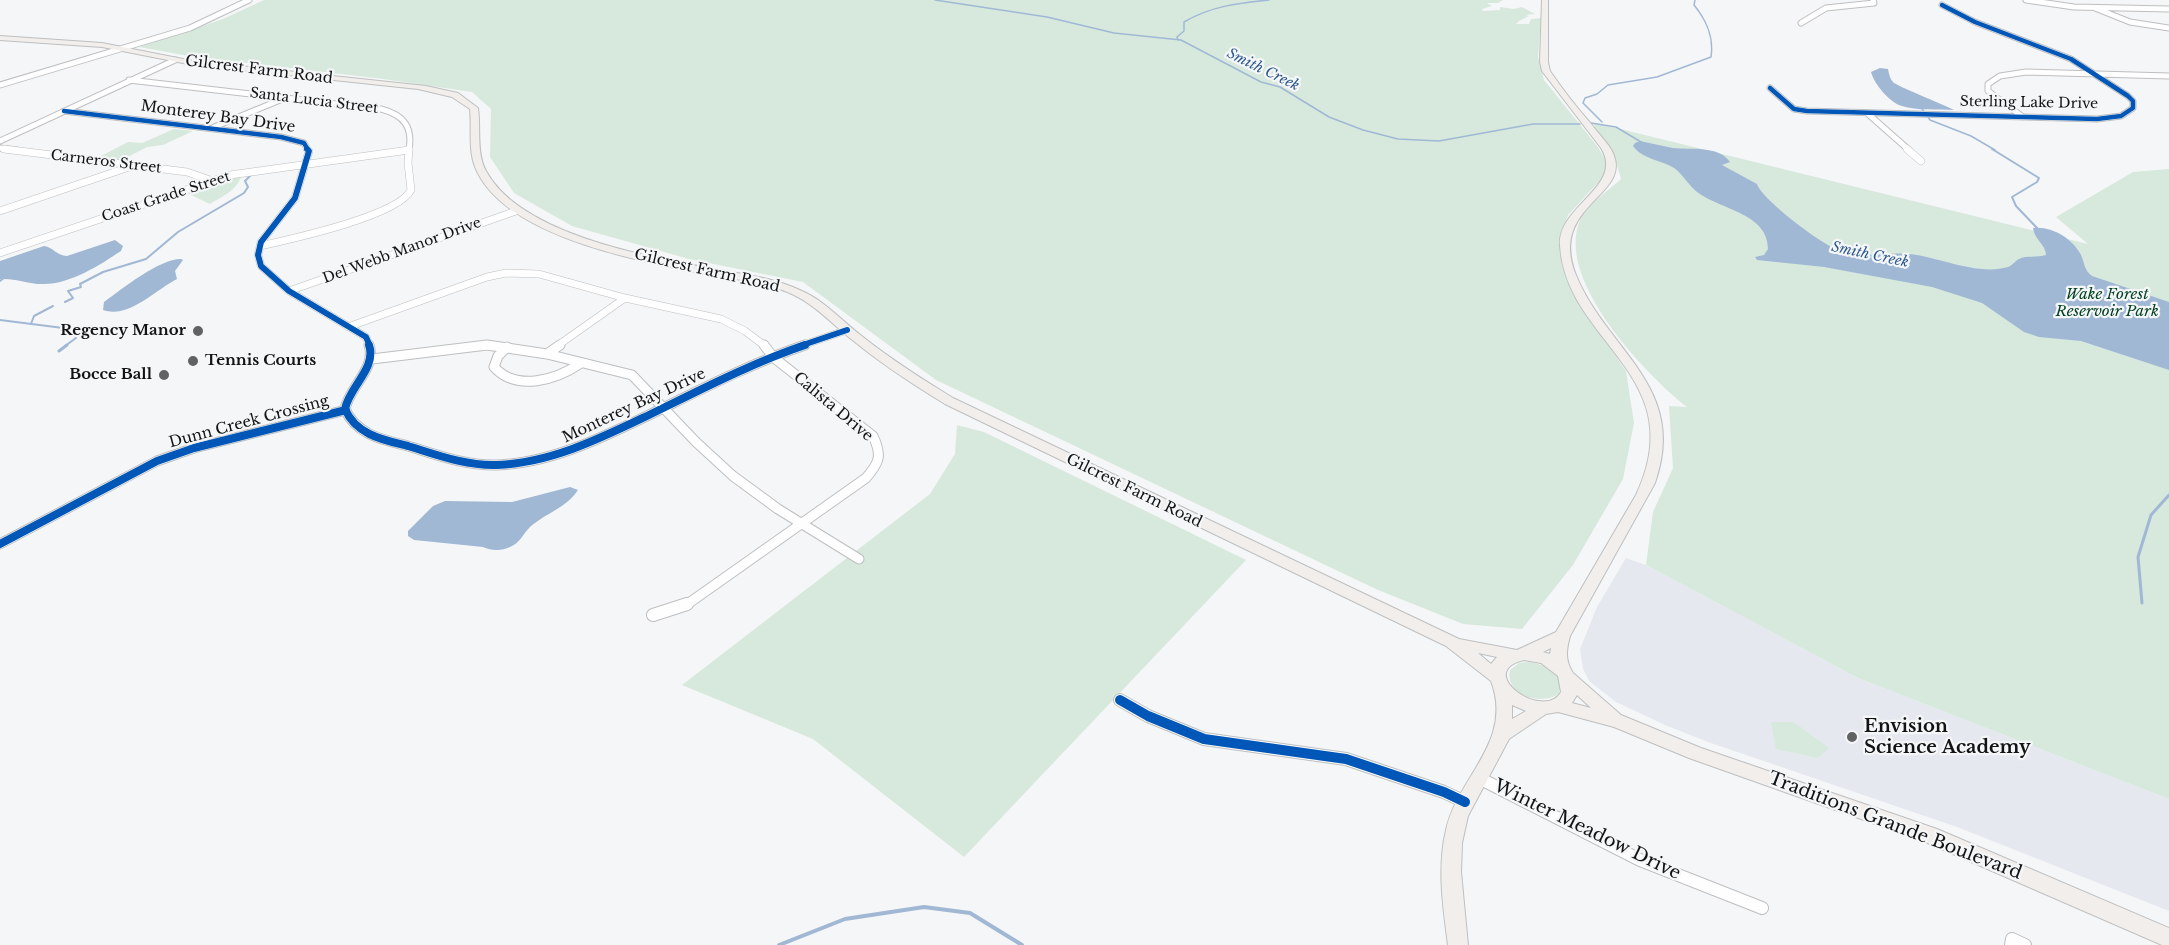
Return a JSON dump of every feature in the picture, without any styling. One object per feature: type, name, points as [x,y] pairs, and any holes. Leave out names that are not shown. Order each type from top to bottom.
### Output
[{"type":"main road","points":[[1502,735],[1550,707],[1566,701],[1570,695],[1571,687],[1558,652],[1562,636],[1649,481],[1657,444],[1654,417],[1641,382],[1581,294],[1566,261],[1564,240],[1566,229],[1577,210],[1607,182],[1612,170],[1612,162],[1609,153],[1546,71],[1544,62],[1545,0]]},
{"type":"main road","name":"Gilcrest Farm Road","points":[[0,38],[67,41],[118,48],[175,60],[440,90],[460,97],[474,108],[476,151],[481,172],[488,182],[519,212],[563,234],[602,247],[749,279],[799,293],[904,374],[949,401],[1452,642],[1499,682]]},
{"type":"main road","points":[[1458,945],[1451,865],[1455,829],[1465,802],[1502,735],[1504,715],[1499,682],[1500,662],[1562,636]]},
{"type":"main road","name":"Gilcrest Farm Road","points":[[1452,642],[1520,654]]},
{"type":"main road","points":[[1520,654],[1543,658],[1564,673]]},
{"type":"main road","name":"Traditions Grande Boulevard","points":[[1564,673],[1618,721]]},
{"type":"main road","points":[[1499,682],[1520,702],[1550,707]]},
{"type":"main road","name":"Traditions Grande Boulevard","points":[[1550,707],[1618,721],[1695,753],[1939,839],[2169,938]]},
{"type":"street","points":[[0,85],[190,28],[249,0]]},
{"type":"street","points":[[1800,23],[1813,11],[1825,7],[1874,3],[1873,0]]},
{"type":"street","points":[[2026,0],[2093,7],[2169,9]]},
{"type":"street","name":"Sterling Lake Drive","points":[[1770,88],[1794,109],[1807,111],[2097,119],[2121,116],[2129,112],[2134,105],[2133,100],[2095,74],[2054,51],[1975,22],[1942,5]]},
{"type":"street","points":[[2093,7],[2130,22],[2169,28]]},
{"type":"street","points":[[0,141],[175,60]]},
{"type":"street","points":[[2023,117],[1988,91],[1988,84],[1992,79],[2026,72],[2169,76]]},
{"type":"street","name":"Santa Lucia Street","points":[[129,80],[364,106],[392,112],[404,119],[410,127],[408,167],[412,189],[410,194],[379,212],[299,237],[260,246]]},
{"type":"street","points":[[212,128],[286,97]]},
{"type":"street","name":"Monterey Bay Drive","points":[[64,111],[300,141],[309,148],[305,163]]},
{"type":"street","points":[[1867,113],[1921,161]]},
{"type":"street","name":"Carneros Street","points":[[0,148],[187,172],[210,180]]},
{"type":"street","name":"Coast Grade Street","points":[[0,253],[210,180],[240,172],[409,150]]},
{"type":"street","points":[[305,163],[292,203],[267,232],[258,255],[261,266],[288,291],[317,306],[366,337],[372,345],[372,359],[350,394],[346,410]]},
{"type":"street","points":[[2,209],[134,165]]},
{"type":"street","name":"Del Webb Manor Drive","points":[[288,291],[519,212]]},
{"type":"street","name":"Calista Drive","points":[[348,327],[474,281],[506,273],[539,274],[625,298],[721,319],[753,337],[773,357],[873,436],[880,450],[876,467],[866,478],[689,603],[653,615]]},
{"type":"street","points":[[547,354],[625,298]]},
{"type":"street","name":"Monterey Bay Drive","points":[[346,410],[348,417],[361,430],[377,437],[464,462],[497,465],[532,462],[574,450],[773,357],[847,330]]},
{"type":"street","points":[[372,359],[487,345],[547,354],[637,378],[692,438],[734,477],[802,525],[859,559]]},
{"type":"street","points":[[507,347],[495,360],[494,367],[502,375],[520,380],[551,379],[581,363]]},
{"type":"street","name":"Dunn Creek Crossing","points":[[0,544],[42,524],[158,461],[194,448],[346,410]]},
{"type":"street","points":[[1120,700],[1148,716],[1204,739],[1346,759],[1444,792],[1465,802]]},
{"type":"street","name":"Winter Meadow Drive","points":[[1479,778],[1640,860],[1762,908]]},
{"type":"street","points":[[2011,945],[2012,939],[2025,945]]},
{"type":"shaded area","name":"Envision Science Academy","points":[[1626,558],[1646,565],[1858,678],[2169,799],[2169,911],[1957,827],[1708,742],[1616,702],[1589,681],[1583,669],[1580,649],[1597,607]]},
{"type":"green space","points":[[264,0],[1503,0],[1498,3],[1487,3],[1492,6],[1482,9],[1483,11],[1500,10],[1500,7],[1514,9],[1522,7],[1535,14],[1526,15],[1529,16],[1516,24],[1529,24],[1531,19],[1541,18],[1538,57],[1544,80],[1598,147],[1606,161],[1605,175],[1568,215],[1562,232],[1569,279],[1587,313],[1626,371],[1634,423],[1623,479],[1573,565],[1522,629],[1463,624],[1378,590],[936,380],[803,282],[689,259],[572,226],[514,193],[490,157],[491,109],[472,92],[189,56],[139,47],[223,19]]},
{"type":"green space","name":"Wake Forest Reservoir Park","points":[[1592,122],[2088,244],[2056,217],[2133,172],[2169,169],[2169,799],[1858,678],[1646,565],[1653,512],[1673,468],[1669,406],[1687,407],[1629,351],[1594,300],[1582,274],[1576,249],[1578,226],[1590,206],[1621,179],[1614,155],[1592,127],[1595,126]]},
{"type":"green space","points":[[174,129],[193,131],[163,145],[147,147],[122,160],[99,157],[128,142],[142,143]]},
{"type":"green space","points":[[241,176],[233,189],[210,204],[187,193]]},
{"type":"green space","points":[[957,425],[984,432],[1246,560],[964,857],[813,739],[682,685],[930,494],[955,454]]},
{"type":"green space","points":[[1519,663],[1540,664],[1552,670],[1559,680],[1559,693],[1544,699],[1526,696],[1519,692],[1510,679],[1510,670]]},
{"type":"green space","points":[[1771,722],[1794,722],[1829,748],[1818,758],[1776,749]]},
{"type":"water","points":[[1880,68],[1888,69],[1891,79],[1896,84],[1954,110],[1914,109],[1897,104],[1875,82],[1871,72]]},
{"type":"water","points":[[1640,141],[1673,148],[1704,149],[1719,153],[1730,162],[1722,165],[1757,184],[1782,212],[1796,223],[1824,243],[1845,253],[1909,254],[1971,268],[1996,269],[2008,267],[2022,258],[2046,255],[2033,228],[2047,229],[2061,234],[2077,249],[2086,269],[2092,276],[2169,302],[2169,370],[2081,341],[2039,337],[2024,332],[1982,303],[1932,287],[1824,267],[1757,260],[1755,257],[1764,255],[1768,249],[1766,237],[1761,228],[1743,214],[1700,194],[1674,168],[1641,154],[1633,146]]},
{"type":"water","points":[[115,240],[123,246],[121,251],[73,278],[42,284],[0,279],[0,261],[44,246],[60,255],[67,256]]},
{"type":"water","points":[[183,260],[175,271],[177,279],[142,302],[113,312],[103,310],[104,302],[141,276],[162,264]]},
{"type":"water","points":[[570,487],[578,490],[573,496],[562,506],[536,522],[516,543],[507,548],[493,550],[414,540],[408,536],[408,531],[433,506],[445,501],[512,502]]},
{"type":"waterway","name":"Smith Creek","points":[[935,0],[1047,17],[1114,33],[1178,40]]},
{"type":"waterway","points":[[1178,40],[1177,37],[1184,31],[1184,22],[1204,12],[1225,6],[1269,0]]},
{"type":"waterway","points":[[1602,122],[1583,103],[1585,98],[1597,94],[1608,85],[1657,77],[1711,57],[1710,36],[1703,17],[1694,5],[1695,0]]},
{"type":"waterway","name":"Smith Creek","points":[[1178,40],[1261,82],[1280,87],[1329,117],[1363,130],[1398,139],[1439,141],[1533,124],[1580,124]]},
{"type":"waterway","points":[[1920,106],[1930,120],[1971,136],[1995,150]]},
{"type":"waterway","name":"Smith Creek","points":[[1591,123],[1616,127],[1641,142]]},
{"type":"waterway","points":[[1992,149],[2039,178],[2037,182],[2012,197],[2016,206],[2038,229]]},
{"type":"waterway","points":[[65,302],[73,298],[68,291],[81,287],[80,284],[103,272],[146,259],[178,232],[244,193],[248,187],[245,181],[251,175]]},
{"type":"waterway","points":[[0,281],[4,278]]},
{"type":"waterway","points":[[31,324],[34,316],[53,306]]},
{"type":"waterway","points":[[0,320],[31,324]]},
{"type":"waterway","points":[[31,324],[71,329],[76,338],[65,346]]},
{"type":"waterway","points":[[59,351],[67,345]]},
{"type":"waterway","points":[[2142,603],[2138,557],[2151,515],[2169,495]]},
{"type":"waterway","points":[[779,945],[845,919],[924,907],[970,913],[1022,945]]},
{"type":"cycle path","points":[[1770,88],[1794,109],[1807,111],[2097,119],[2121,116],[2133,108],[2133,101],[2128,96],[2071,59],[1975,22],[1942,5]]},
{"type":"cycle path","points":[[64,111],[281,137],[304,143],[309,151],[295,198],[261,242],[258,255],[261,266],[289,291],[366,337],[371,349],[370,360],[347,399],[345,409],[355,425],[378,438],[445,457],[476,464],[498,465],[545,458],[611,433],[762,361],[847,330]]},
{"type":"cycle path","points":[[0,544],[157,461],[194,448],[346,410]]},
{"type":"cycle path","points":[[1120,700],[1148,716],[1204,739],[1346,759],[1444,792],[1465,802]]},
{"type":"place","name":"Regency Manor","points":[[198,331]]},
{"type":"place","name":"Tennis Courts","points":[[193,361]]},
{"type":"place","name":"Bocce Ball","points":[[164,375]]},
{"type":"place","name":"Envision Science Academy","points":[[1852,737]]}]
